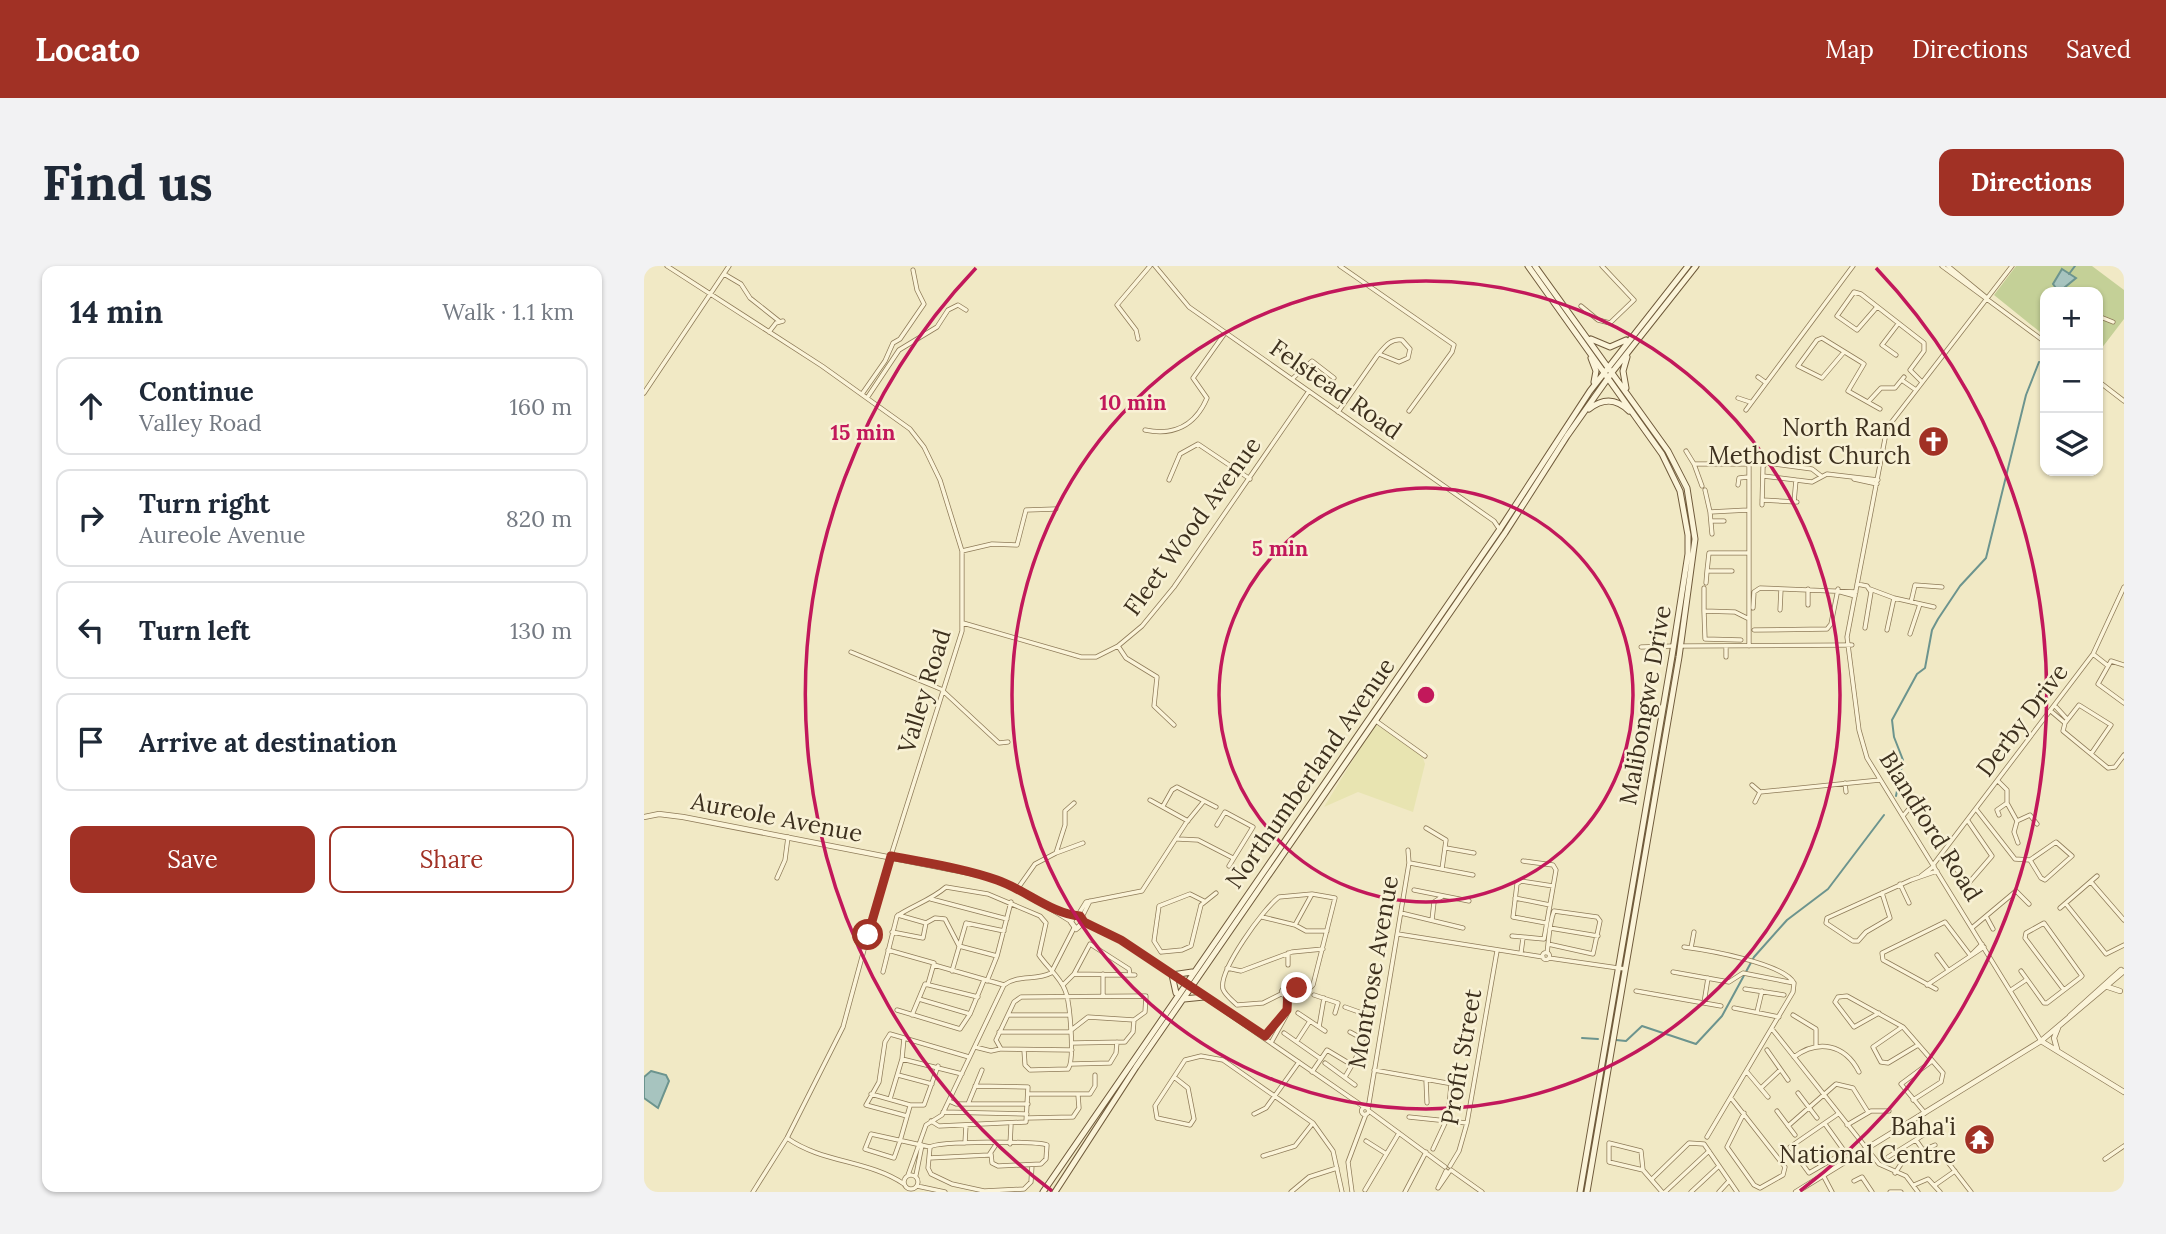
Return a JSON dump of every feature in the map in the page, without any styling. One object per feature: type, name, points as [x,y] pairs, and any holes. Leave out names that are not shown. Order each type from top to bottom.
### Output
[{"type":"main road","name":"Malibongwe Drive","points":[[1528,266],[1630,397],[1679,470],[1692,509],[1694,561],[1618,968],[1580,1192]]},
{"type":"main road","name":"Malibongwe Drive","points":[[1535,266],[1584,338]]},
{"type":"main road","points":[[1608,370],[1636,331],[1691,267]]},
{"type":"main road","points":[[1608,370],[1633,345],[1691,267]]},
{"type":"main road","points":[[1584,338],[1610,347],[1622,343],[1636,331]]},
{"type":"main road","points":[[1584,338],[1596,371],[1590,391]]},
{"type":"main road","points":[[1630,397],[1623,371],[1633,345]]},
{"type":"main road","name":"Northumberland Avenue","points":[[1043,1192],[1184,983],[1608,378],[1608,370]]},
{"type":"main road","name":"Northumberland Avenue","points":[[1502,531],[1590,391],[1608,370]]},
{"type":"main road","name":"Malibongwe Drive","points":[[1587,1192],[1677,646],[1688,554],[1687,518],[1667,464],[1608,378]]},
{"type":"main road","points":[[1581,415],[1598,402],[1613,401],[1639,421]]},
{"type":"main road","name":"Northumberland Avenue","points":[[1055,1192],[1136,1067],[1372,718]]},
{"type":"main road","points":[[1176,996],[1172,975],[1192,972]]},
{"type":"main road","points":[[1184,999],[1204,997]]},
{"type":"street","name":"Valley Road","points":[[667,266],[862,394],[910,429],[924,447],[940,480],[962,551],[963,623],[891,856],[843,1027],[787,1138],[753,1192]]},
{"type":"street","points":[[644,393],[729,266]]},
{"type":"street","points":[[1138,339],[1137,331],[1118,303],[1150,266]]},
{"type":"street","name":"Felstead Road","points":[[1155,266],[1181,301],[1494,521],[1502,531]]},
{"type":"street","points":[[1340,266],[1454,345],[1452,352],[1409,411]]},
{"type":"street","points":[[1581,306],[1598,320],[1610,323],[1634,300],[1602,266]]},
{"type":"street","points":[[1746,410],[1853,266]]},
{"type":"street","points":[[1942,266],[2040,338]]},
{"type":"street","points":[[1948,266],[1988,300]]},
{"type":"street","name":"Blandford Road","points":[[2012,266],[1888,426],[1855,594],[1850,645],[1862,745],[1880,780],[2041,1041],[2124,1092]]},
{"type":"street","points":[[862,394],[885,361],[893,343],[899,340],[924,304],[917,290],[913,270]]},
{"type":"street","points":[[724,274],[739,282],[750,298],[781,321],[769,332]]},
{"type":"street","points":[[1877,307],[1857,330],[1837,317],[1855,292],[1877,307],[1924,343],[1924,351],[1910,369],[1922,382]]},
{"type":"street","points":[[867,398],[899,350],[937,327],[953,306],[958,305],[966,310]]},
{"type":"street","points":[[2103,318],[2113,322]]},
{"type":"street","points":[[1896,355],[1882,344],[1899,324]]},
{"type":"street","points":[[1145,430],[1171,433],[1196,416],[1207,398],[1193,379],[1225,333]]},
{"type":"street","points":[[1844,352],[1822,378],[1798,366],[1820,338],[1844,352],[1865,366],[1848,391],[1880,409]]},
{"type":"street","points":[[1338,412],[1379,354],[1398,339],[1408,343],[1410,349],[1408,358],[1399,362],[1379,354]]},
{"type":"street","points":[[1292,379],[1312,361],[1334,378]]},
{"type":"street","points":[[1758,377],[1765,382]]},
{"type":"street","points":[[1869,402],[1881,388],[1895,388],[1904,379],[1916,390]]},
{"type":"street","points":[[2103,384],[2124,401]]},
{"type":"street","name":"Fleet Wood Avenue","points":[[963,623],[1081,657],[1096,657],[1118,646],[1137,631],[1167,597],[1309,391]]},
{"type":"street","points":[[1738,398],[1750,402]]},
{"type":"street","points":[[1169,480],[1178,456],[1196,444],[1250,479]]},
{"type":"street","points":[[1686,451],[1704,488],[1712,534]]},
{"type":"street","points":[[1796,480],[1796,502],[1762,502],[1764,465],[1768,463],[1812,469],[1821,476],[1877,482]]},
{"type":"street","points":[[1694,464],[1749,464],[1749,646]]},
{"type":"street","points":[[1763,476],[1814,481],[1821,476]]},
{"type":"street","points":[[1738,485],[1739,478],[1748,478]]},
{"type":"street","points":[[962,551],[996,544],[1016,545],[1026,510],[1056,509]]},
{"type":"street","points":[[1710,512],[1748,510]]},
{"type":"street","points":[[1736,512],[1748,519]]},
{"type":"street","points":[[1711,521],[1724,521]]},
{"type":"street","points":[[1706,583],[1710,553],[1748,553]]},
{"type":"street","points":[[1707,571],[1732,571]]},
{"type":"street","points":[[1857,584],[1894,598],[1934,607]]},
{"type":"street","points":[[1911,602],[1915,585],[1942,587]]},
{"type":"street","name":"Derby Drive","points":[[1919,877],[1934,866],[2056,707],[2093,654],[2124,587]]},
{"type":"street","points":[[1704,588],[1705,639],[1741,640]]},
{"type":"street","points":[[1780,610],[1781,589]]},
{"type":"street","points":[[1808,589],[1808,605]]},
{"type":"street","points":[[1754,608],[1755,590],[1831,589],[1855,594]]},
{"type":"street","points":[[1865,628],[1870,589]]},
{"type":"street","points":[[1754,630],[1827,629],[1831,624],[1838,590]]},
{"type":"street","points":[[1887,631],[1894,598]]},
{"type":"street","points":[[1910,634],[1920,604]]},
{"type":"street","points":[[1704,611],[1735,612],[1749,619]]},
{"type":"street","points":[[1641,647],[1850,645]]},
{"type":"street","points":[[1118,646],[1126,658],[1157,677],[1154,706],[1174,725]]},
{"type":"street","points":[[1726,646],[1726,657]]},
{"type":"street","points":[[851,652],[943,691],[999,743],[1008,742]]},
{"type":"street","points":[[2093,654],[2108,665]]},
{"type":"street","points":[[2124,665],[2113,660],[2098,686],[2124,704]]},
{"type":"street","points":[[2091,754],[2110,731],[2110,724],[2082,705],[2066,721],[2063,731],[2091,754],[2111,769],[2124,755]]},
{"type":"street","points":[[2056,707],[2066,721]]},
{"type":"street","points":[[2052,712],[2066,721]]},
{"type":"street","points":[[1372,718],[1425,756]]},
{"type":"street","points":[[1752,785],[1760,792],[1880,780]]},
{"type":"street","points":[[1998,781],[2007,790],[2007,803],[2017,821],[2014,832],[2018,843]]},
{"type":"street","points":[[1845,783],[1846,792]]},
{"type":"street","points":[[1163,806],[1175,788],[1216,807]]},
{"type":"street","points":[[1755,802],[1760,792]]},
{"type":"street","points":[[1150,800],[1188,821]]},
{"type":"street","points":[[904,1184],[915,1164],[925,1127],[943,1112],[1004,985],[1013,979],[1038,978],[1051,973],[1078,920],[1083,904],[1142,891],[1188,821],[1204,802]]},
{"type":"street","points":[[1056,853],[1065,825],[1065,811],[1074,803]]},
{"type":"street","points":[[1999,815],[1997,810],[2007,803]]},
{"type":"street","points":[[1976,809],[2013,858],[2030,860],[2056,842],[2072,856],[2045,880],[2030,860]]},
{"type":"street","points":[[1903,816],[1908,810]]},
{"type":"street","points":[[1217,825],[1225,812],[1253,827],[1229,866]]},
{"type":"street","name":"Aureole Avenue","points":[[644,817],[664,814],[696,819],[891,856],[985,876],[1018,888],[1156,963],[1265,1036],[1482,1192]]},
{"type":"street","points":[[2017,821],[2031,816],[2037,824]]},
{"type":"street","points":[[1954,865],[1968,887],[1992,856],[1968,821]]},
{"type":"street","points":[[1426,828],[1445,838],[1442,869]]},
{"type":"street","points":[[777,878],[785,860],[788,837]]},
{"type":"street","points":[[1178,839],[1198,840],[1233,858]]},
{"type":"street","points":[[1018,888],[1035,864],[1083,843]]},
{"type":"street","points":[[1446,848],[1474,853]]},
{"type":"street","name":"Montrose Avenue","points":[[1352,1192],[1348,1162],[1366,1111],[1374,1070],[1409,863],[1408,850]]},
{"type":"street","points":[[1512,936],[1544,940],[1556,866],[1523,861]]},
{"type":"street","points":[[1409,863],[1473,875]]},
{"type":"street","points":[[1882,893],[1890,918],[1869,930],[1858,941],[1826,923],[1827,918],[1900,884],[1937,872]]},
{"type":"street","points":[[2060,908],[2097,876]]},
{"type":"street","points":[[1546,923],[1513,916],[1515,898],[1519,881],[1553,886]]},
{"type":"street","points":[[2091,883],[2124,920]]},
{"type":"street","points":[[1900,884],[1909,902]]},
{"type":"street","points":[[883,972],[898,915],[950,886],[1011,902],[1045,920],[1039,955],[1063,985],[1067,997],[1073,1043],[1072,1064],[1068,1069],[1030,1070],[1025,1065],[1024,1050]]},
{"type":"street","points":[[1414,890],[1469,901]]},
{"type":"street","points":[[1972,927],[1987,918],[2016,891],[2029,904]]},
{"type":"street","points":[[1161,953],[1191,946],[1200,905],[1216,893]]},
{"type":"street","points":[[1161,953],[1154,941],[1159,906],[1190,894],[1204,901]]},
{"type":"street","points":[[1295,925],[1312,894]]},
{"type":"street","points":[[1272,1041],[1287,1010],[1283,989],[1312,987],[1335,898],[1312,894],[1279,897],[1227,968],[1222,985],[1224,992],[1237,1005],[1263,1003],[1283,995]]},
{"type":"street","points":[[1432,920],[1434,902],[1443,896]]},
{"type":"street","points":[[1515,898],[1550,905]]},
{"type":"street","points":[[931,899],[1007,919]]},
{"type":"street","points":[[897,1010],[956,1029],[963,1028],[997,956],[1011,902]]},
{"type":"street","points":[[2066,904],[2106,954],[2124,946]]},
{"type":"street","points":[[1398,934],[1543,957],[1546,960],[1548,955],[1548,945],[1550,928],[1553,913],[1562,911],[1599,918],[1598,936],[1591,954],[1548,945]]},
{"type":"street","points":[[1401,913],[1464,928]]},
{"type":"street","points":[[898,915],[926,923],[937,917],[948,921],[959,946]]},
{"type":"street","points":[[1262,917],[1295,925],[1306,931],[1327,932]]},
{"type":"street","points":[[1987,918],[1993,929]]},
{"type":"street","points":[[952,971],[967,922],[1004,931]]},
{"type":"street","points":[[1936,989],[1883,960],[1882,953],[1945,922],[1971,955]]},
{"type":"street","points":[[2021,971],[2043,1003],[2064,990],[2082,973],[2041,922],[2026,933],[2025,938],[2064,990]]},
{"type":"street","points":[[892,932],[921,940],[926,923]]},
{"type":"street","points":[[1550,928],[1598,936]]},
{"type":"street","points":[[1691,948],[1694,932]]},
{"type":"street","points":[[1521,954],[1523,938]]},
{"type":"street","points":[[1063,985],[1074,974],[1090,944],[1129,969],[1133,975],[1074,974]]},
{"type":"street","points":[[1927,985],[1983,945]]},
{"type":"street","points":[[959,946],[997,956]]},
{"type":"street","points":[[1684,947],[1750,961],[1788,976],[1794,983],[1793,992],[1779,1017],[1707,1137]]},
{"type":"street","points":[[1227,968],[1241,971],[1288,953],[1323,949]]},
{"type":"street","points":[[888,950],[1004,985]]},
{"type":"street","name":"Profit Street","points":[[1437,1190],[1459,1151],[1468,1123],[1497,951]]},
{"type":"street","points":[[1156,963],[1161,953]]},
{"type":"street","points":[[1288,953],[1289,965]]},
{"type":"street","points":[[1548,955],[1625,969]]},
{"type":"street","points":[[1937,955],[1948,970]]},
{"type":"street","points":[[928,984],[934,965]]},
{"type":"street","points":[[2068,1018],[2124,969]]},
{"type":"street","points":[[1796,1192],[2041,1041],[2124,969]]},
{"type":"street","points":[[1674,972],[1729,982],[1746,974],[1794,983]]},
{"type":"street","points":[[1103,974],[1103,996]]},
{"type":"street","points":[[1704,1003],[1708,978]]},
{"type":"street","points":[[2011,990],[2026,980]]},
{"type":"street","points":[[912,1016],[922,987],[928,984],[978,997]]},
{"type":"street","points":[[2106,987],[2120,991]]},
{"type":"street","points":[[1745,989],[1784,995]]},
{"type":"street","points":[[1636,991],[1721,1006]]},
{"type":"street","points":[[1757,1012],[1762,991]]},
{"type":"street","points":[[1314,995],[1338,1003],[1335,1013]]},
{"type":"street","points":[[999,1032],[1070,1032],[1088,1017],[1134,1020],[1146,1012],[1146,996],[1021,997],[1016,999],[999,1032],[996,1040],[1000,1049]]},
{"type":"street","points":[[1879,1013],[1854,1027],[1835,1002],[1838,997],[1847,996],[1879,1013],[1903,1027],[1933,1061],[1942,1073],[1942,1081],[1913,1100]]},
{"type":"street","points":[[1320,1027],[1324,998]]},
{"type":"street","points":[[918,999],[970,1014]]},
{"type":"street","points":[[1345,1007],[1373,1017]]},
{"type":"street","points":[[1734,1008],[1779,1017]]},
{"type":"street","points":[[1265,1036],[1274,1022],[1287,1010]]},
{"type":"street","points":[[1298,1013],[1325,1031]]},
{"type":"street","points":[[1009,1015],[1069,1015]]},
{"type":"street","points":[[1345,1077],[1363,1039],[1367,1015]]},
{"type":"street","points":[[1793,1015],[1816,1029],[1816,1045]]},
{"type":"street","points":[[1073,1043],[1125,1042],[1131,1036],[1134,1020]]},
{"type":"street","points":[[1297,1041],[1310,1021]]},
{"type":"street","points":[[1274,1022],[1281,1026]]},
{"type":"street","points":[[2058,1051],[2054,1038],[2061,1024]]},
{"type":"street","points":[[1903,1027],[1873,1047],[1881,1062],[1888,1063],[1919,1045]]},
{"type":"street","points":[[1772,1029],[1878,1164],[1906,1176],[1919,1192]]},
{"type":"street","points":[[1284,1032],[1321,1059]]},
{"type":"street","points":[[1350,1032],[1363,1039]]},
{"type":"street","points":[[907,1115],[866,1105],[879,1080],[886,1039],[894,1033],[969,1057]]},
{"type":"street","points":[[890,1100],[902,1059],[900,1053],[904,1038]]},
{"type":"street","points":[[1072,1064],[1110,1063],[1116,1055],[1117,1042]]},
{"type":"street","points":[[1794,1057],[1816,1045],[1848,1056],[1859,1072]]},
{"type":"street","points":[[974,1046],[990,1051],[1072,1050]]},
{"type":"street","points":[[1312,1072],[1327,1050],[1352,1065]]},
{"type":"street","points":[[1767,1050],[1788,1080]]},
{"type":"street","points":[[1174,1077],[1188,1088],[1195,1111],[1194,1119],[1187,1126],[1157,1118],[1154,1113],[1158,1101],[1174,1077],[1188,1058],[1213,1057],[1223,1060],[1313,1123],[1333,1151],[1342,1192]]},
{"type":"street","points":[[902,1059],[962,1074]]},
{"type":"street","points":[[1925,1113],[1903,1088],[1902,1082],[1933,1061]]},
{"type":"street","points":[[1254,1114],[1264,1110],[1299,1062]]},
{"type":"street","points":[[1325,1063],[1354,1085]]},
{"type":"street","points":[[870,1094],[910,1105],[924,1105],[938,1066]]},
{"type":"street","points":[[968,1104],[982,1070]]},
{"type":"street","points":[[1374,1070],[1464,1086]]},
{"type":"street","points":[[1761,1088],[1780,1070]]},
{"type":"street","points":[[1746,1072],[1768,1097]]},
{"type":"street","points":[[898,1075],[932,1084]]},
{"type":"street","points":[[1029,1094],[1091,1093],[1095,1075]]},
{"type":"street","points":[[1426,1080],[1427,1103]]},
{"type":"street","points":[[1449,1107],[1451,1084]]},
{"type":"street","points":[[1788,1126],[1836,1084],[1849,1086],[1868,1112]]},
{"type":"street","points":[[932,1121],[938,1125],[1024,1124],[1027,1116],[1028,1087],[975,1086]]},
{"type":"street","points":[[1798,1093],[1817,1118]]},
{"type":"street","points":[[943,1112],[1073,1117],[1079,1108],[1078,1095]]},
{"type":"street","points":[[1731,1098],[1744,1113],[1785,1167],[1783,1175],[1760,1188],[1754,1185],[1727,1147],[1744,1113]]},
{"type":"street","points":[[949,1101],[968,1104],[1028,1104]]},
{"type":"street","points":[[910,1105],[900,1141],[894,1158],[865,1149],[870,1134],[900,1141],[930,1147],[936,1143],[996,1143],[1047,1144],[1045,1162],[1032,1165],[995,1165],[991,1154],[996,1143]]},
{"type":"street","points":[[1777,1111],[1795,1135]]},
{"type":"street","points":[[1847,1125],[1868,1112],[1889,1111]]},
{"type":"street","points":[[1825,1124],[1845,1152],[1809,1173],[1790,1147],[1838,1114]]},
{"type":"street","points":[[1409,1117],[1468,1123]]},
{"type":"street","points":[[1433,1149],[1446,1121]]},
{"type":"street","points":[[1263,1156],[1295,1146],[1313,1123]]},
{"type":"street","points":[[965,1143],[966,1125]]},
{"type":"street","points":[[1010,1144],[1012,1125]]},
{"type":"street","points":[[1365,1190],[1399,1133]]},
{"type":"street","points":[[1888,1157],[1925,1134]]},
{"type":"street","points":[[787,1138],[812,1151],[887,1175],[910,1189],[916,1186],[929,1187],[945,1192]]},
{"type":"street","points":[[1916,1140],[1923,1150],[1935,1145]]},
{"type":"street","points":[[1366,1141],[1385,1153]]},
{"type":"street","points":[[1652,1179],[1692,1142],[1702,1143],[1737,1192]]},
{"type":"street","points":[[1643,1170],[1641,1151],[1609,1143],[1609,1162],[1643,1170],[1664,1192],[1709,1151]]},
{"type":"street","points":[[2105,1159],[2124,1146]]},
{"type":"street","points":[[930,1147],[929,1171],[935,1177],[984,1191],[1023,1190],[1031,1182],[1032,1165]]},
{"type":"street","points":[[1405,1192],[1426,1152]]},
{"type":"street","points":[[1895,1173],[1901,1162],[1897,1152]]},
{"type":"street","points":[[929,1158],[991,1154]]},
{"type":"street","points":[[1947,1161],[1970,1191]]},
{"type":"street","points":[[915,1164],[916,1186]]},
{"type":"street","points":[[1691,1192],[1719,1166]]},
{"type":"street","points":[[1291,1192],[1298,1189],[1309,1177],[1337,1168]]},
{"type":"street","points":[[1935,1185],[1955,1171]]},
{"type":"street","points":[[887,1175],[907,1175],[917,1178],[929,1187]]},
{"type":"street","points":[[1823,1175],[1833,1192]]},
{"type":"street","points":[[1854,1181],[1863,1178],[1872,1192]]},
{"type":"street","points":[[1914,1185],[1928,1178],[1940,1192]]},
{"type":"street","points":[[1719,1192],[1730,1181]]},
{"type":"street","points":[[1890,1192],[1901,1192]]},
{"type":"shaded area","points":[[1375,724],[1421,752],[1425,764],[1413,812],[1358,792],[1324,807]]},
{"type":"green space","points":[[2016,266],[2092,266],[2124,290],[2124,319],[2103,346],[2103,287],[2040,287],[2040,332],[1994,295]]},
{"type":"water","points":[[2062,269],[2076,278],[2065,287],[2055,287],[2053,284]]},
{"type":"water","points":[[651,1071],[666,1075],[669,1081],[658,1108],[644,1098],[644,1077]]},
{"type":"waterway","points":[[2069,274],[2075,266]]},
{"type":"waterway","points":[[1896,796],[1903,760],[1894,737],[1892,720],[1917,674],[1925,668],[1932,630],[1938,619],[1960,586],[1986,558],[2026,395],[2039,362]]},
{"type":"waterway","points":[[1616,1040],[1626,1041],[1642,1026],[1696,1044],[1722,1016],[1754,957],[1787,920],[1828,889],[1884,815]]},
{"type":"waterway","points":[[1582,1038],[1598,1039]]},
{"type":"place","name":"North Rand Methodist Church","points":[[1934,441]]},
{"type":"place","name":"Baha'i National Centre","points":[[1979,1140]]},
{"type":"route","points":[[868,935],[891,856],[998,880],[1062,912],[1078,915],[1084,922],[1121,940],[1265,1036],[1279,1016],[1287,1010],[1285,996],[1288,990],[1297,988]]}]
